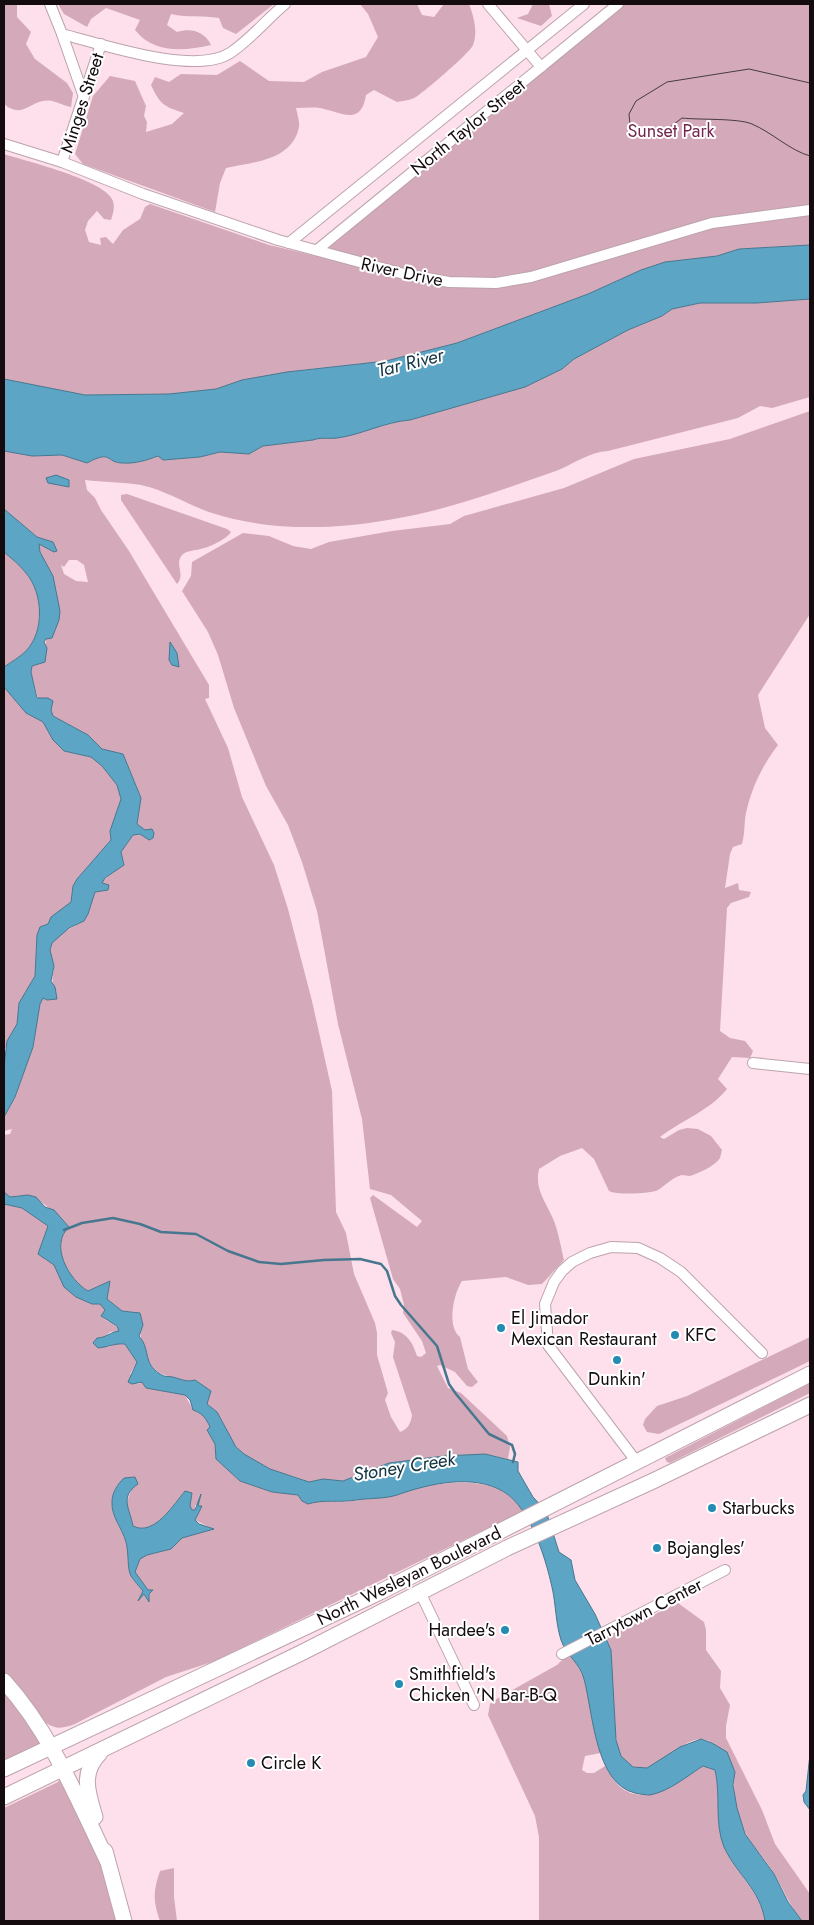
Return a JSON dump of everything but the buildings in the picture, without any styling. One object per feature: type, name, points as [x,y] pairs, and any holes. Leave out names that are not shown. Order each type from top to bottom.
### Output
[{"type":"highway","name":"North Wesleyan Boulevard","points":[[4,1769],[294,1633],[810,1374]]},
{"type":"highway","name":"North Wesleyan Boulevard","points":[[4,1797],[64,1770],[304,1652],[506,1548],[653,1481],[810,1405]]},
{"type":"highway","points":[[294,1633],[304,1652]]},
{"type":"highway","points":[[4,1681],[33,1718],[52,1747],[107,1860]]},
{"type":"highway","points":[[105,1749],[93,1760],[86,1777],[90,1801],[124,1921]]},
{"type":"street","points":[[50,4],[84,97]]},
{"type":"street","points":[[62,34],[182,62],[206,60],[229,53],[285,4]]},
{"type":"street","points":[[488,4],[541,67]]},
{"type":"street","points":[[289,243],[584,4]]},
{"type":"street","name":"North Taylor Street","points":[[317,250],[618,4]]},
{"type":"street","name":"Minges Street","points":[[62,162],[101,44]]},
{"type":"street","name":"River Drive","points":[[4,144],[62,162],[143,194],[289,243],[404,274],[449,282],[496,283],[562,269],[654,239],[712,223],[810,210]]},
{"type":"street","points":[[753,1063],[810,1069]]},
{"type":"street","points":[[636,1461],[559,1362],[548,1345],[545,1304],[554,1282],[572,1262],[590,1253],[611,1247],[638,1248],[660,1258],[681,1272],[762,1353]]},
{"type":"street","name":"Tarrytown Center","points":[[562,1654],[725,1570]]},
{"type":"street","points":[[420,1592],[474,1705]]},
{"type":"green space","points":[[4,4],[17,5],[17,17],[31,32],[26,44],[35,59],[67,83],[73,93],[71,107],[45,101],[17,110],[11,109],[4,104]]},
{"type":"green space","points":[[58,4],[274,4],[236,34],[223,28],[219,18],[171,14],[167,25],[177,32],[187,30],[197,32],[205,36],[211,45],[190,49],[170,49],[160,47],[143,38],[135,30],[140,20],[106,8],[91,19],[87,27],[64,14]]},
{"type":"green space","points":[[360,4],[417,4],[422,15],[434,17],[444,4],[469,4],[475,24],[473,45],[447,72],[421,94],[412,99],[397,102],[374,90],[366,95],[360,111],[355,114],[342,114],[320,108],[296,108],[299,127],[295,138],[288,147],[270,158],[226,168],[220,183],[215,212],[83,164],[75,154],[93,96],[110,76],[135,81],[146,106],[144,116],[147,122],[146,132],[172,124],[184,113],[167,107],[161,101],[151,85],[155,77],[169,82],[181,74],[217,75],[240,61],[269,81],[304,82],[322,72],[366,57],[378,37],[368,14]]},
{"type":"green space","points":[[533,4],[549,4],[552,16],[541,26],[517,18],[528,14]]},
{"type":"green space","name":"Sunset Park","points":[[625,4],[810,4],[810,245],[739,249],[717,256],[665,262],[641,270],[588,294],[457,343],[386,361],[302,370],[242,380],[216,389],[169,394],[85,395],[4,379],[4,154],[64,172],[107,193],[114,203],[111,220],[104,219],[97,211],[88,221],[85,230],[89,242],[101,245],[100,238],[106,237],[113,244],[123,230],[140,219],[145,207],[150,204],[269,245],[316,256]]},
{"type":"green space","points":[[810,299],[810,397],[772,408],[760,406],[738,418],[594,454],[556,471],[431,511],[388,520],[344,526],[277,526],[233,519],[212,513],[159,490],[141,485],[85,480],[87,490],[95,498],[129,551],[209,685],[209,698],[205,699],[228,748],[242,797],[274,865],[288,909],[312,1001],[332,1091],[336,1212],[346,1233],[354,1274],[375,1323],[377,1355],[388,1393],[385,1400],[391,1417],[400,1432],[409,1425],[412,1415],[393,1357],[395,1342],[391,1333],[392,1330],[402,1333],[409,1339],[417,1356],[421,1357],[426,1353],[422,1341],[403,1313],[404,1305],[400,1289],[393,1279],[370,1198],[373,1195],[417,1227],[422,1221],[391,1195],[370,1189],[362,1119],[338,1024],[317,911],[288,825],[266,786],[234,708],[218,655],[208,632],[182,591],[191,576],[192,562],[243,533],[269,536],[293,546],[311,549],[329,542],[392,531],[450,524],[464,516],[564,488],[634,459],[730,439],[810,411],[810,614],[758,695],[765,728],[778,745],[762,769],[751,794],[746,813],[742,844],[733,847],[730,854],[725,888],[738,883],[739,890],[751,892],[749,897],[731,903],[727,908],[720,1031],[730,1038],[745,1041],[753,1051],[750,1058],[732,1057],[718,1079],[727,1089],[720,1097],[660,1137],[664,1139],[679,1130],[687,1128],[698,1129],[711,1136],[722,1150],[720,1158],[711,1166],[698,1173],[690,1176],[679,1176],[658,1190],[641,1193],[609,1191],[594,1159],[582,1148],[560,1156],[539,1169],[538,1183],[556,1226],[564,1260],[542,1284],[528,1285],[506,1277],[462,1281],[454,1301],[453,1325],[460,1337],[468,1369],[478,1382],[472,1387],[467,1386],[455,1372],[440,1365],[437,1366],[448,1388],[461,1393],[507,1436],[510,1447],[508,1459],[490,1455],[468,1455],[421,1459],[389,1463],[343,1481],[323,1479],[309,1482],[260,1465],[243,1454],[232,1441],[217,1413],[207,1404],[209,1397],[203,1386],[195,1380],[190,1381],[167,1376],[152,1367],[142,1342],[134,1312],[122,1311],[107,1299],[110,1281],[88,1291],[72,1276],[61,1255],[60,1248],[66,1223],[35,1199],[28,1196],[10,1197],[4,1192],[4,1135],[10,1134],[12,1129],[4,1131],[4,1117],[15,1097],[33,1047],[40,1004],[43,998],[52,1000],[55,987],[52,979],[54,965],[50,953],[51,945],[59,935],[85,918],[92,897],[98,887],[105,879],[124,865],[121,852],[133,835],[140,834],[145,830],[137,824],[141,798],[123,754],[102,749],[88,735],[53,716],[51,710],[38,698],[31,672],[32,666],[45,651],[53,576],[40,552],[39,544],[54,552],[53,542],[37,537],[4,509],[4,451],[32,456],[62,455],[87,463],[105,457],[113,461],[127,463],[158,456],[163,460],[200,457],[220,452],[249,454],[263,446],[318,438],[337,438],[471,402],[562,369],[574,359],[628,330],[662,316],[672,309],[700,303],[757,303]],"holes":[[[69,560],[77,560],[84,565],[88,582],[76,581],[64,574],[61,565],[64,567]]]},
{"type":"green space","points":[[127,494],[231,532],[212,545],[184,553],[179,562],[180,577],[177,584],[121,500],[121,495]]},
{"type":"green space","points":[[4,552],[21,567],[32,581],[40,612],[39,623],[32,643],[24,653],[4,667]]},
{"type":"green space","points":[[4,687],[26,713],[43,722],[64,751],[91,757],[102,766],[117,785],[121,799],[110,831],[111,840],[77,879],[73,886],[71,902],[37,935],[35,976],[19,1003],[17,1024],[7,1041],[7,1049],[4,1047]]},
{"type":"green space","points":[[4,1204],[22,1208],[48,1226],[46,1232],[46,1260],[54,1265],[92,1304],[100,1304],[105,1310],[101,1316],[120,1331],[110,1332],[103,1338],[108,1347],[117,1343],[125,1344],[137,1362],[130,1374],[138,1384],[142,1382],[146,1388],[185,1395],[193,1410],[205,1418],[210,1427],[207,1430],[215,1444],[216,1459],[240,1481],[272,1492],[298,1495],[302,1501],[345,1502],[397,1495],[411,1490],[446,1483],[483,1484],[505,1493],[523,1511],[215,1661],[166,1677],[75,1724],[57,1727],[46,1723],[4,1673]],"holes":[[[135,1477],[126,1506],[133,1526],[148,1527],[163,1518],[185,1491],[192,1494],[190,1506],[192,1511],[195,1510],[195,1505],[201,1507],[195,1520],[213,1529],[182,1538],[171,1549],[147,1555],[140,1559],[135,1572],[148,1591],[148,1601],[144,1594],[140,1599],[143,1591],[131,1576],[127,1546],[112,1508],[113,1495],[118,1486],[124,1478]]]},
{"type":"green space","points":[[810,1337],[810,1361],[659,1434],[647,1432],[643,1425],[645,1419],[657,1406],[687,1396]]},
{"type":"green space","points":[[810,1383],[810,1393],[670,1463],[667,1462],[665,1458]]},
{"type":"green space","points":[[678,1603],[704,1622],[706,1650],[721,1671],[720,1688],[730,1705],[726,1738],[762,1810],[775,1844],[810,1894],[810,1921],[802,1921],[771,1869],[743,1829],[736,1805],[735,1772],[714,1744],[701,1739],[691,1741],[662,1761],[653,1766],[643,1768],[630,1765],[621,1756],[614,1721],[611,1650],[606,1638]]},
{"type":"green space","points":[[568,1654],[582,1673],[587,1686],[601,1753],[585,1756],[582,1770],[587,1773],[594,1773],[605,1766],[618,1785],[628,1792],[639,1795],[651,1794],[662,1790],[703,1766],[715,1770],[721,1838],[729,1857],[758,1901],[765,1921],[539,1921],[539,1837],[535,1816],[488,1715],[490,1704],[493,1701],[557,1665]]},
{"type":"green space","points":[[4,1689],[44,1745],[4,1763]]},
{"type":"green space","points":[[61,1776],[101,1860],[120,1921],[4,1921],[4,1808],[58,1782]]},
{"type":"green space","points":[[174,1868],[174,1897],[177,1921],[160,1921],[155,1896],[158,1878],[160,1871]]},
{"type":"water","name":"Tar River","points":[[810,245],[810,299],[757,303],[700,303],[672,309],[662,316],[628,330],[574,359],[562,369],[525,387],[410,420],[391,423],[337,438],[263,446],[249,454],[220,452],[200,457],[163,460],[158,456],[127,463],[101,457],[87,463],[62,455],[32,456],[4,451],[4,379],[85,395],[169,394],[216,389],[242,380],[287,372],[386,361],[457,343],[588,294],[641,270],[665,262],[717,256],[739,249]]},
{"type":"water","points":[[56,475],[69,480],[69,487],[48,483],[46,478]]},
{"type":"water","points":[[4,509],[37,537],[53,542],[57,551],[54,552],[39,544],[40,552],[53,576],[60,611],[59,620],[52,638],[46,639],[44,642],[47,648],[45,662],[32,666],[31,672],[37,698],[48,698],[53,701],[51,710],[53,716],[88,735],[102,749],[123,754],[141,798],[137,824],[145,830],[152,829],[154,833],[153,838],[149,840],[140,834],[133,835],[121,852],[124,865],[105,878],[102,883],[109,885],[108,890],[95,892],[84,921],[69,928],[52,943],[50,950],[54,966],[51,981],[55,987],[57,999],[47,1000],[43,998],[40,1004],[33,1047],[15,1097],[4,1117],[4,1067],[7,1041],[17,1024],[19,1003],[35,976],[37,935],[40,927],[48,924],[51,917],[71,902],[73,886],[77,879],[111,840],[110,831],[121,799],[117,785],[102,766],[91,757],[64,751],[53,740],[43,722],[26,713],[4,687],[4,667],[24,653],[32,643],[39,623],[40,612],[32,581],[21,567],[4,552]]},
{"type":"water","points":[[170,642],[177,653],[179,667],[172,665],[169,660]]},
{"type":"water","name":"Stoney Creek","points":[[4,1192],[10,1197],[28,1195],[36,1197],[45,1207],[54,1210],[69,1227],[63,1234],[61,1252],[68,1271],[74,1279],[88,1291],[110,1281],[107,1299],[122,1311],[140,1313],[143,1325],[139,1336],[152,1367],[164,1376],[187,1381],[195,1380],[211,1391],[207,1404],[217,1412],[236,1447],[244,1454],[270,1469],[309,1482],[323,1479],[343,1481],[389,1463],[444,1456],[485,1454],[518,1462],[518,1471],[533,1497],[546,1511],[559,1552],[571,1560],[575,1580],[595,1614],[611,1650],[616,1740],[621,1756],[633,1767],[647,1768],[680,1747],[701,1739],[727,1752],[735,1772],[733,1785],[737,1808],[745,1834],[774,1874],[788,1902],[802,1921],[765,1921],[758,1900],[729,1857],[721,1838],[715,1770],[703,1766],[671,1787],[650,1795],[635,1793],[622,1787],[611,1776],[598,1745],[582,1673],[561,1640],[553,1592],[542,1551],[530,1523],[514,1500],[492,1486],[479,1483],[450,1482],[422,1487],[387,1497],[308,1504],[302,1501],[298,1495],[272,1492],[240,1481],[216,1459],[215,1444],[207,1430],[210,1427],[201,1414],[193,1410],[190,1400],[185,1395],[146,1388],[142,1382],[132,1384],[128,1382],[137,1362],[125,1344],[98,1348],[93,1343],[97,1338],[119,1331],[117,1326],[101,1316],[105,1310],[100,1304],[92,1304],[76,1297],[64,1287],[54,1265],[38,1254],[48,1226],[22,1208],[4,1204]]},
{"type":"water","points":[[135,1477],[138,1484],[132,1489],[127,1499],[133,1526],[141,1528],[156,1523],[163,1518],[185,1491],[192,1493],[190,1506],[192,1510],[195,1510],[201,1494],[198,1506],[202,1506],[195,1520],[199,1524],[214,1529],[182,1538],[171,1549],[147,1555],[140,1559],[135,1572],[148,1590],[153,1590],[149,1594],[149,1602],[144,1594],[138,1601],[143,1591],[131,1576],[126,1542],[112,1507],[116,1488],[124,1478]]},
{"type":"water","points":[[810,1754],[810,1810],[804,1802],[803,1795],[806,1791]]},
{"type":"waterway","points":[[64,1230],[82,1223],[113,1218],[140,1224],[161,1232],[196,1234],[228,1251],[259,1262],[281,1264],[360,1259],[381,1264],[387,1271],[395,1296],[401,1305],[437,1346],[449,1384],[489,1434],[512,1445],[515,1454],[513,1462]]},
{"type":"tram line","points":[[810,83],[749,69],[667,82],[636,101],[629,114],[630,124],[637,134],[645,138],[657,137],[682,118],[738,121],[752,124],[795,150],[810,156]]},
{"type":"place","name":"El Jimador Mexican Restaurant","points":[[501,1328]]},
{"type":"place","name":"KFC","points":[[675,1335]]},
{"type":"place","name":"Dunkin'","points":[[617,1360]]},
{"type":"place","name":"Starbucks","points":[[712,1508]]},
{"type":"place","name":"Bojangles'","points":[[657,1548]]},
{"type":"place","name":"Hardee's","points":[[505,1630]]},
{"type":"place","name":"Smithfield's Chicken 'N Bar-B-Q","points":[[399,1684]]},
{"type":"place","name":"Circle K","points":[[251,1763]]}]
